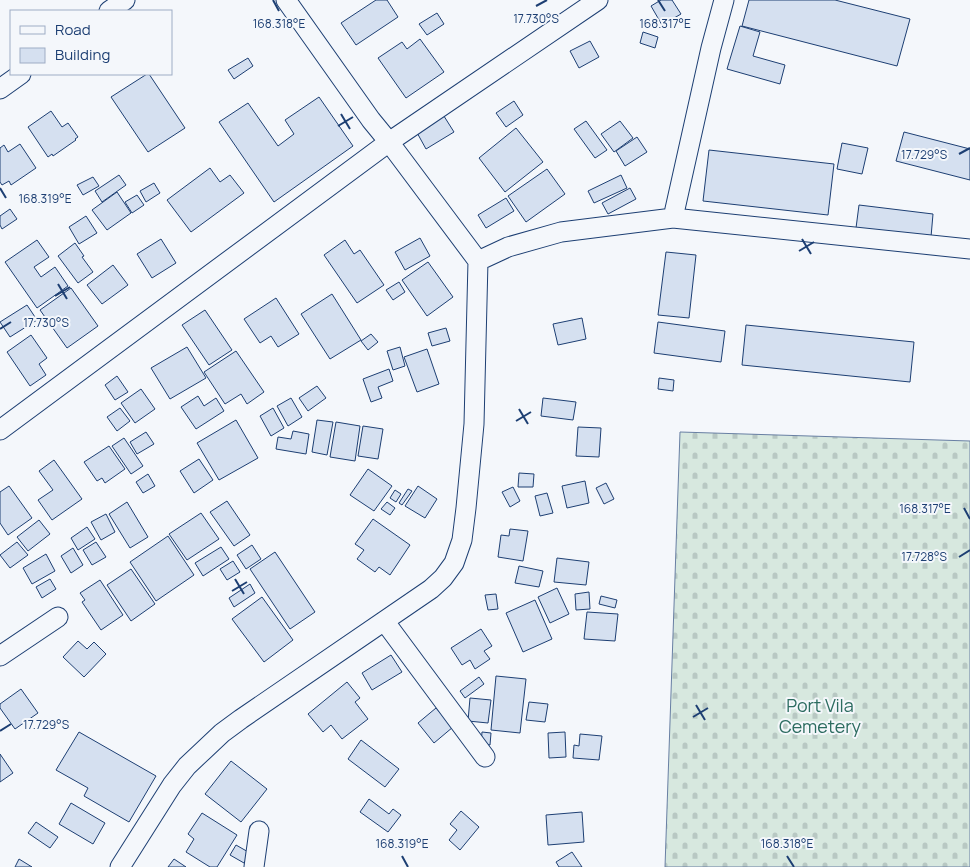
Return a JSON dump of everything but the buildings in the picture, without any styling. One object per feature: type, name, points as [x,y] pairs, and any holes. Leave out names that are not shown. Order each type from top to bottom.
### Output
[{"type":"street","points":[[110,10],[125,0]]},
{"type":"street","points":[[120,867],[172,785],[187,766],[222,733],[241,719],[432,590],[454,563],[462,540],[474,424],[478,261],[390,142],[371,120],[286,0]]},
{"type":"street","points":[[0,430],[390,142],[598,0]]},
{"type":"street","points":[[673,218],[711,48],[724,0]]},
{"type":"street","points":[[0,89],[20,75]]},
{"type":"street","points":[[478,261],[508,247],[561,232],[673,218],[970,249]]},
{"type":"street","points":[[0,656],[58,617]]},
{"type":"street","points":[[385,622],[485,757]]},
{"type":"street","points":[[254,867],[259,831]]},
{"type":"green space","name":"Port Vila Cemetery","points":[[680,432],[970,441],[970,867],[665,867]]}]
